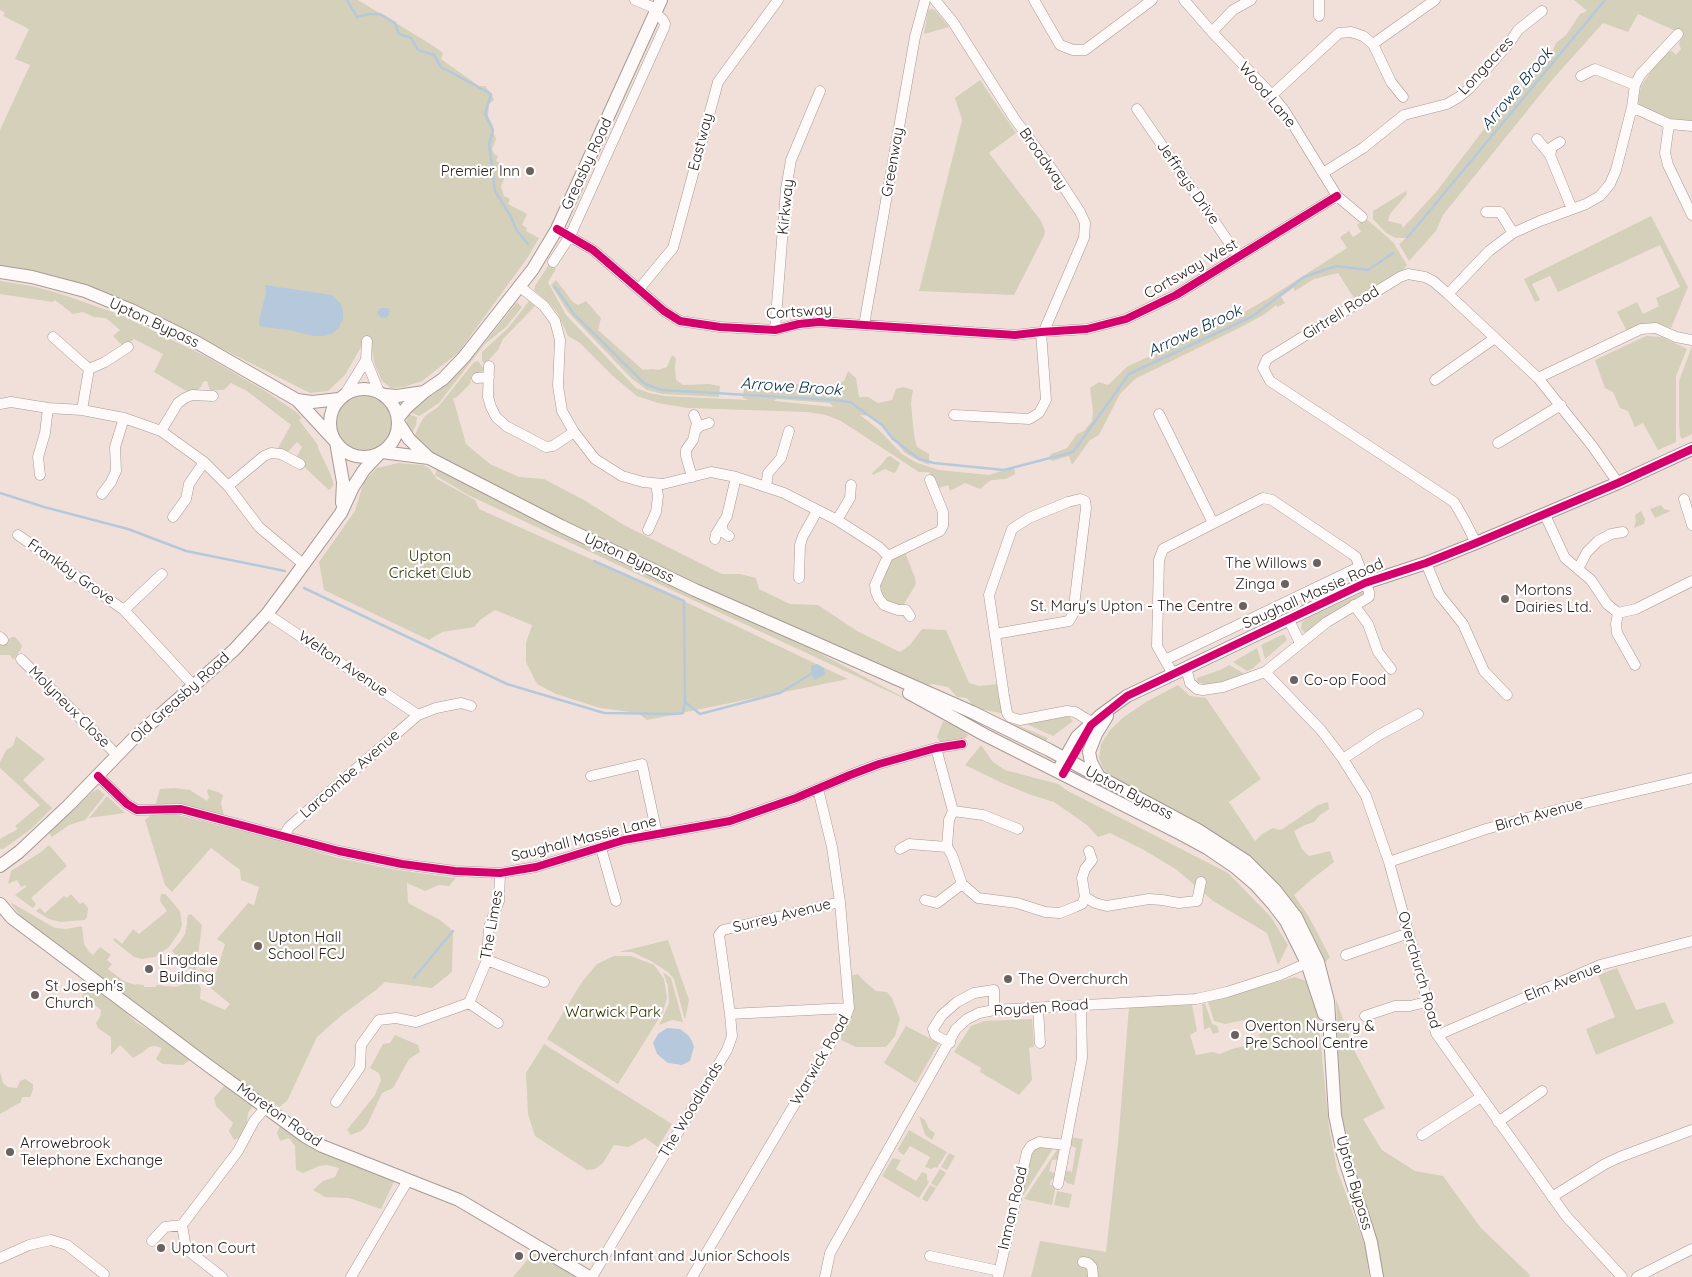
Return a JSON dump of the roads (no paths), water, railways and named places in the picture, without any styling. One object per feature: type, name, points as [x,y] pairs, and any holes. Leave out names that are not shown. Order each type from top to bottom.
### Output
[{"type":"main road","name":"Greasby Road","points":[[398,420],[407,407],[443,379],[464,357],[533,269],[557,229],[657,8]]},
{"type":"main road","name":"Upton Bypass","points":[[0,272],[60,283],[85,291],[131,310],[196,342],[297,400],[335,441]]},
{"type":"main road","points":[[335,441],[342,449],[360,457],[370,457],[380,453],[394,439],[398,420],[394,405],[382,394],[362,389],[342,397],[333,408],[330,430],[335,441],[343,482],[341,513]]},
{"type":"main road","name":"Greasby Road","points":[[382,394],[397,396],[424,392]]},
{"type":"main road","name":"Upton Bypass","points":[[297,400],[312,402],[342,397]]},
{"type":"main road","name":"Upton Bypass","points":[[398,420],[409,439],[429,458],[561,526],[695,590],[833,651],[985,735],[1065,767],[1101,779],[1198,830],[1246,861],[1276,890],[1296,917],[1328,1001],[1337,1125],[1343,1154],[1371,1242],[1376,1277]]},
{"type":"main road","name":"Saughall Massie Road","points":[[1065,767],[1092,724],[1127,696],[1365,583],[1426,563],[1545,515],[1692,450]]},
{"type":"main road","name":"Upton Bypass","points":[[380,453],[429,458]]},
{"type":"main road","name":"Old Greasby Road","points":[[0,866],[25,846],[98,776],[134,738],[234,650],[267,614],[341,513],[353,487],[364,470],[380,453]]},
{"type":"main road","points":[[1101,779],[1091,762],[1090,749],[1096,734],[1113,706]]},
{"type":"main road","name":"Upton Bypass","points":[[1065,767],[1146,816],[1207,848],[1235,867],[1256,885],[1273,904],[1312,961]]},
{"type":"main road","name":"Moreton Road","points":[[0,904],[12,918],[306,1137],[322,1146],[459,1200],[590,1277]]},
{"type":"street","points":[[635,0],[657,8]]},
{"type":"street","name":"Eastway","points":[[639,289],[673,248],[718,82],[778,0]]},
{"type":"street","name":"Greenway","points":[[864,325],[924,0]]},
{"type":"street","name":"Broadway","points":[[935,0],[953,22],[1014,118],[1054,172],[1080,212],[1084,224],[1084,238],[1043,332]]},
{"type":"street","points":[[1034,0],[1060,45],[1073,50],[1085,50],[1152,0]]},
{"type":"street","name":"Wood Lane","points":[[1184,0],[1272,95],[1284,110],[1338,196],[1362,217]]},
{"type":"street","points":[[1212,32],[1233,10],[1251,0]]},
{"type":"street","points":[[1319,0],[1319,16]]},
{"type":"street","points":[[1373,44],[1435,0]]},
{"type":"street","name":"Greasby Road","points":[[553,262],[570,236],[664,28],[665,24],[659,16],[657,8]]},
{"type":"street","name":"Longacres","points":[[1323,173],[1363,148],[1404,115],[1447,104],[1459,97],[1470,88],[1518,30],[1542,11]]},
{"type":"street","points":[[1272,95],[1339,32],[1357,34],[1373,44],[1391,82],[1403,97]]},
{"type":"street","points":[[1448,294],[1489,251],[1513,233],[1586,204],[1600,196],[1610,184],[1616,170],[1632,107],[1635,85],[1640,75],[1678,34]]},
{"type":"street","points":[[1582,76],[1596,69],[1635,85]]},
{"type":"street","name":"Kirkway","points":[[775,330],[786,189],[791,160],[820,90]]},
{"type":"street","points":[[1632,107],[1669,124],[1692,126]]},
{"type":"street","name":"Jeffreys Drive","points":[[1137,110],[1239,257]]},
{"type":"street","points":[[1669,124],[1665,152],[1668,165],[1692,215]]},
{"type":"street","points":[[1536,139],[1550,155],[1572,209]]},
{"type":"street","points":[[1550,155],[1552,147],[1560,142]]},
{"type":"street","name":"Cortsway West","points":[[1043,332],[1087,329],[1126,319],[1176,295],[1338,196]]},
{"type":"street","points":[[1500,212],[1504,201]]},
{"type":"street","points":[[1486,212],[1500,212]]},
{"type":"street","points":[[1500,212],[1513,233]]},
{"type":"street","name":"Cortsway","points":[[557,229],[593,250],[664,311],[680,321],[720,327],[775,330],[799,324],[819,322],[989,334],[1015,335],[1043,332]]},
{"type":"street","name":"Girtrell Road","points":[[1476,543],[1454,502],[1270,381],[1263,368],[1267,358],[1400,276],[1408,274],[1425,277],[1434,281],[1538,378],[1602,458],[1618,483]]},
{"type":"street","points":[[519,286],[544,306],[555,321],[560,340],[558,386],[562,411],[574,432],[595,459],[622,476],[656,484],[663,484],[710,472],[736,477],[784,493],[837,520],[879,547],[888,556]]},
{"type":"street","points":[[1538,378],[1640,329],[1656,328],[1676,337],[1692,340]]},
{"type":"street","points":[[954,415],[1029,419],[1039,412],[1046,400],[1043,332]]},
{"type":"street","points":[[53,337],[89,368]]},
{"type":"street","points":[[1435,380],[1495,338]]},
{"type":"street","points":[[367,341],[366,360],[382,394]]},
{"type":"street","points":[[89,368],[105,362],[128,347]]},
{"type":"street","points":[[342,397],[366,360]]},
{"type":"street","points":[[489,366],[488,397],[496,416],[506,426],[546,446],[553,446],[574,432]]},
{"type":"street","points":[[82,410],[89,368]]},
{"type":"street","points":[[477,378],[489,377]]},
{"type":"street","points":[[161,431],[178,404],[185,398],[192,394],[213,396]]},
{"type":"street","points":[[0,404],[11,402],[48,408],[82,410],[124,418],[161,431],[204,462],[228,486],[259,527],[303,564]]},
{"type":"street","points":[[1498,443],[1561,405]]},
{"type":"street","points":[[40,475],[38,457],[48,408]]},
{"type":"street","points":[[1159,414],[1213,523]]},
{"type":"street","points":[[692,477],[686,450],[693,440],[697,423],[694,415]]},
{"type":"street","points":[[102,494],[116,471],[115,447],[124,418]]},
{"type":"street","points":[[695,431],[700,426],[709,422]]},
{"type":"street","points":[[766,487],[768,473],[781,458],[789,431]]},
{"type":"street","points":[[228,486],[264,456],[281,454],[300,464]]},
{"type":"street","points":[[173,517],[186,499],[189,484],[204,462]]},
{"type":"street","points":[[715,539],[727,516],[736,477]]},
{"type":"street","points":[[910,616],[906,610],[898,610],[884,605],[879,599],[875,585],[888,556],[940,530],[943,526],[943,512],[930,480]]},
{"type":"street","points":[[648,530],[656,512],[658,496],[656,484]]},
{"type":"street","points":[[837,520],[850,498],[851,485]]},
{"type":"street","points":[[1173,674],[1158,646],[1160,554],[1164,549],[1263,498],[1268,499],[1352,554],[1365,583]]},
{"type":"street","points":[[995,634],[1069,621],[1073,614],[1086,508],[1085,502],[1080,499],[1029,518],[1012,529],[989,595],[995,634],[1008,713],[1010,717],[1016,720],[1062,711],[1075,712],[1092,724]]},
{"type":"street","points":[[1684,499],[1692,524]]},
{"type":"street","points":[[799,578],[800,545],[817,511]]},
{"type":"street","points":[[1545,515],[1565,558],[1591,580],[1606,604],[1618,613],[1636,609],[1692,581]]},
{"type":"street","points":[[722,525],[723,532],[729,536]]},
{"type":"street","points":[[1578,569],[1587,552],[1598,541],[1611,534],[1623,532]]},
{"type":"street","name":"Frankby Grove","points":[[18,535],[124,610],[193,685]]},
{"type":"street","points":[[1426,563],[1439,594],[1464,624],[1484,671],[1507,696]]},
{"type":"street","name":"Saughall Massie Road","points":[[1165,660],[1359,567]]},
{"type":"street","name":"Frankby Grove","points":[[124,610],[162,574]]},
{"type":"street","name":"Saughall Massie Road","points":[[1186,668],[1190,683],[1197,689],[1203,690],[1222,687],[1266,672],[1327,622],[1369,597],[1365,583]]},
{"type":"street","points":[[1354,605],[1368,624],[1378,652],[1392,669]]},
{"type":"street","points":[[1618,613],[1617,633],[1635,665]]},
{"type":"street","name":"Welton Avenue","points":[[267,614],[418,715]]},
{"type":"street","points":[[1289,620],[1300,643]]},
{"type":"street","name":"Molyneux Close","points":[[21,658],[117,755]]},
{"type":"street","name":"Overchurch Road","points":[[1266,672],[1321,730],[1343,759],[1366,796],[1389,862],[1426,1002],[1438,1035],[1566,1216],[1622,1277]]},
{"type":"street","points":[[418,715],[461,702],[471,706]]},
{"type":"street","points":[[1343,759],[1379,735],[1418,714]]},
{"type":"street","name":"Larcombe Avenue","points":[[284,836],[289,827],[418,715]]},
{"type":"street","name":"Saughall Massie Lane","points":[[98,776],[127,804],[137,810],[181,809],[339,851],[402,864],[455,871],[500,873],[536,867],[624,840],[730,821],[796,798],[879,764],[936,748],[962,744]]},
{"type":"street","points":[[936,748],[953,811],[949,820],[947,847],[952,855],[962,884],[978,898],[1017,903],[1045,912],[1060,913],[1082,904],[1085,897],[1082,878],[1085,869],[1092,860],[1089,851]]},
{"type":"street","points":[[591,776],[642,764],[657,834]]},
{"type":"street","name":"Birch Avenue","points":[[1389,862],[1486,829],[1564,808],[1692,778]]},
{"type":"street","name":"Warwick Road","points":[[692,1277],[844,1021],[849,1008],[840,902],[832,847],[818,789]]},
{"type":"street","points":[[953,811],[982,815],[1018,829]]},
{"type":"street","points":[[900,849],[909,844],[947,847]]},
{"type":"street","points":[[601,848],[616,901]]},
{"type":"street","name":"The Limes","points":[[469,1003],[487,960],[489,927],[499,901],[500,873]]},
{"type":"street","points":[[1085,897],[1095,903],[1107,906],[1149,900],[1179,903],[1197,901],[1201,882]]},
{"type":"street","points":[[926,900],[937,903],[962,884]]},
{"type":"street","name":"Surrey Avenue","points":[[723,930],[840,902]]},
{"type":"street","name":"The Woodlands","points":[[590,1277],[727,1050],[732,1036],[719,935],[723,930]]},
{"type":"street","points":[[1346,955],[1409,933]]},
{"type":"street","name":"Elm Avenue","points":[[1438,1035],[1600,965],[1692,941]]},
{"type":"street","points":[[487,960],[544,982]]},
{"type":"street","name":"Royden Road","points":[[825,1277],[830,1253],[950,1043],[956,1029],[967,1019],[980,1013],[994,1010],[1196,999],[1227,992],[1280,975],[1312,961]]},
{"type":"street","points":[[950,1043],[935,1035],[933,1028],[942,1014],[957,1002],[974,993],[994,990],[994,1010]]},
{"type":"street","points":[[1365,1016],[1395,1006],[1410,1006],[1426,1002]]},
{"type":"street","points":[[336,1102],[360,1068],[361,1044],[379,1020],[396,1018],[416,1022],[469,1003],[498,1023]]},
{"type":"street","points":[[1058,1184],[1082,1058],[1081,1006]]},
{"type":"street","points":[[730,1014],[849,1008]]},
{"type":"street","points":[[1038,1008],[1040,1043]]},
{"type":"street","points":[[1498,1122],[1542,1091]]},
{"type":"street","points":[[1422,1135],[1481,1097]]},
{"type":"street","points":[[152,1241],[165,1227],[182,1225],[238,1151],[254,1121],[266,1107]]},
{"type":"street","points":[[1552,1197],[1620,1157],[1692,1130]]},
{"type":"street","name":"Inman Road","points":[[999,1274],[1027,1152],[1031,1146],[1039,1142],[1066,1145]]},
{"type":"street","points":[[351,1277],[408,1180]]},
{"type":"street","points":[[182,1225],[186,1250],[222,1277]]},
{"type":"street","points":[[0,1258],[29,1245],[51,1240],[67,1245],[104,1274]]},
{"type":"street","points":[[1637,1277],[1692,1249]]},
{"type":"street","points":[[930,1256],[999,1274]]},
{"type":"street","points":[[1083,1262],[1092,1267],[1093,1277]]},
{"type":"water","points":[[265,285],[332,295],[340,303],[343,310],[343,319],[338,329],[324,336],[313,336],[259,325],[266,292]]},
{"type":"water","points":[[380,308],[388,308],[390,311],[386,318],[380,317],[377,313]]},
{"type":"water","points":[[817,664],[824,668],[825,674],[815,680],[811,674],[811,666]]},
{"type":"water","points":[[667,1028],[680,1029],[688,1035],[694,1047],[690,1061],[682,1065],[668,1063],[657,1054],[653,1043],[658,1034]]},
{"type":"waterway","name":"Arrowe Brook","points":[[347,0],[357,17],[380,14],[395,23],[399,34],[411,38],[418,50],[434,55],[441,67],[491,94],[485,114],[493,130],[489,144],[495,191],[510,215],[517,231],[528,244]]},
{"type":"waterway","name":"Arrowe Brook","points":[[1407,238],[1605,0]]},
{"type":"waterway","name":"Arrowe Brook","points":[[555,287],[574,314],[645,384],[662,390],[850,402],[882,425],[893,439],[919,459],[934,463],[1004,470],[1073,452],[1129,374],[1253,316],[1304,277],[1336,266],[1368,270],[1393,253]]},
{"type":"waterway","points":[[0,493],[44,507],[128,529],[186,551],[285,571]]},
{"type":"waterway","points":[[594,561],[684,601],[685,702],[700,714],[780,693],[811,674]]},
{"type":"waterway","points":[[304,588],[507,684],[604,713],[683,713],[685,702]]},
{"type":"waterway","points":[[414,978],[453,931]]},
{"type":"place","name":"Premier Inn","points":[[530,171]]},
{"type":"place","name":"The Willows","points":[[1317,563]]},
{"type":"place","name":"Zinga","points":[[1285,584]]},
{"type":"place","name":"Mortons Dairies Ltd.","points":[[1505,599]]},
{"type":"place","name":"St. Mary's Upton - The Centre","points":[[1243,606]]},
{"type":"place","name":"Co-op Food","points":[[1294,680]]},
{"type":"place","name":"Upton Hall School FCJ","points":[[258,946]]},
{"type":"place","name":"Lingdale Building","points":[[149,969]]},
{"type":"place","name":"The Overchurch","points":[[1008,979]]},
{"type":"place","name":"St Joseph's Church","points":[[35,995]]},
{"type":"place","name":"Overton Nursery & Pre School Centre","points":[[1235,1035]]},
{"type":"place","name":"Arrowebrook Telephone Exchange","points":[[10,1152]]},
{"type":"place","name":"Upton Court","points":[[161,1248]]},
{"type":"place","name":"Overchurch Infant and Junior Schools","points":[[519,1256]]},
{"type":"park label","name":"Upton Cricket Club","points":[[430,564]]},
{"type":"park label","name":"Warwick Park","points":[[613,1012]]}]
